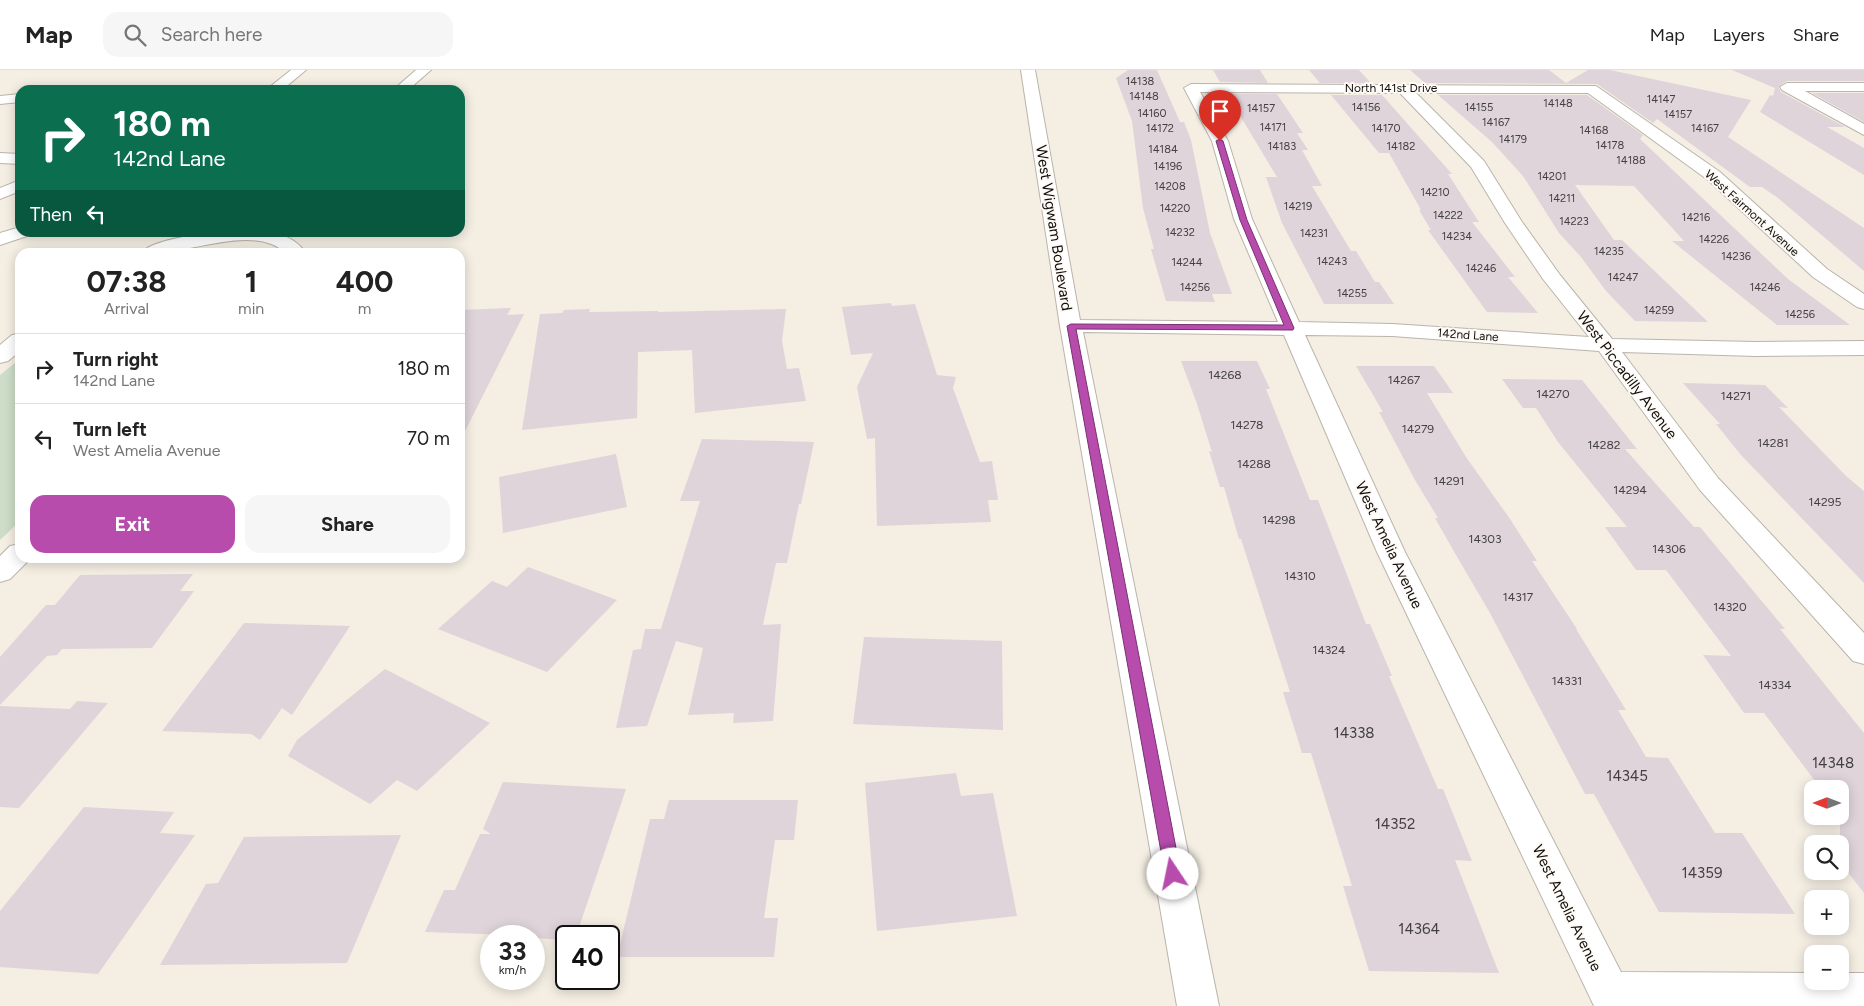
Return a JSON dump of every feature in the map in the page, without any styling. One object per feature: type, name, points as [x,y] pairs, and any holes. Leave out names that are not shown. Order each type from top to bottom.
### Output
[{"type":"street","points":[[279,85],[300,70]]},
{"type":"street","points":[[406,85],[424,70]]},
{"type":"street","name":"West Wigwam Boulevard","points":[[1028,70],[1071,326],[1198,1006]]},
{"type":"street","points":[[1864,87],[1787,87],[1864,130]]},
{"type":"street","name":"North 141st Drive","points":[[1191,88],[1591,89]]},
{"type":"street","name":"West Amelia Avenue","points":[[1191,88],[1220,141],[1243,220],[1391,552],[1609,992],[1864,993]]},
{"type":"street","name":"West Piccadilly Avenue","points":[[1403,88],[1478,164],[1514,223],[1553,279],[1606,345],[1709,484],[1864,653]]},
{"type":"street","name":"West Fairmont Avenue","points":[[1591,89],[1714,176],[1820,273],[1864,303]]},
{"type":"street","points":[[0,100],[15,98]]},
{"type":"street","points":[[0,158],[15,159]]},
{"type":"street","points":[[0,194],[15,188]]},
{"type":"street","points":[[0,239],[15,234]]},
{"type":"street","points":[[167,248],[208,237]]},
{"type":"street","points":[[266,237],[286,242]]},
{"type":"street","name":"142nd Lane","points":[[1071,326],[1392,330],[1606,345],[1756,349],[1864,348]]},
{"type":"street","points":[[0,356],[15,344]]},
{"type":"street","points":[[0,572],[15,558]]},
{"type":"green space","points":[[15,363],[15,526],[0,540],[0,375]]},
{"type":"building","points":[[1128,70],[1157,70],[1180,122],[1184,122],[1191,140],[1210,233],[1232,294],[1212,294],[1215,302],[1166,301],[1151,249],[1154,249],[1143,208],[1132,121],[1116,78]]},
{"type":"building","points":[[1213,70],[1260,70],[1268,83],[1220,82]]},
{"type":"building","points":[[1309,70],[1359,70],[1371,83],[1320,83]]},
{"type":"building","points":[[1410,70],[1549,70],[1566,83],[1588,70],[1610,70],[1751,100],[1728,137],[1864,228],[1864,271],[1778,198],[1762,187],[1750,187],[1657,119],[1653,123],[1597,84],[1425,83]]},
{"type":"building","points":[[1732,70],[1864,70],[1864,81],[1787,81],[1778,87],[1781,92],[1845,127],[1827,127],[1864,148],[1864,175],[1760,112],[1770,95],[1773,96],[1775,88]]},
{"type":"building","points":[[1812,93],[1864,93],[1864,122]]},
{"type":"building","points":[[1227,94],[1277,94],[1303,133],[1297,133],[1308,150],[1302,150],[1322,186],[1312,186],[1351,251],[1356,251],[1375,282],[1379,282],[1394,304],[1324,304],[1282,223],[1266,177],[1277,177]]},
{"type":"building","points":[[1331,95],[1382,95],[1452,174],[1448,174],[1479,222],[1472,222],[1515,277],[1508,277],[1538,313],[1487,312],[1428,230],[1431,230],[1389,153],[1379,153]]},
{"type":"building","points":[[1438,95],[1587,95],[1643,135],[1640,139],[1788,279],[1850,325],[1777,325],[1672,241],[1684,241],[1634,186],[1575,185],[1614,240],[1622,240],[1708,322],[1635,321],[1606,291],[1581,257],[1559,233],[1523,176],[1492,142]]},
{"type":"building","points":[[891,303],[892,306],[915,304],[937,375],[956,377],[953,388],[980,462],[992,461],[998,500],[988,500],[991,522],[877,526],[875,438],[867,439],[857,387],[873,353],[851,355],[842,307]]},
{"type":"building","points":[[511,308],[507,315],[524,314],[465,431],[465,310]]},
{"type":"building","points":[[590,309],[589,312],[786,309],[782,341],[787,369],[799,368],[806,401],[695,413],[692,350],[638,352],[637,418],[522,430],[540,314],[562,313],[564,310]]},
{"type":"building","points":[[1181,361],[1257,361],[1270,389],[1266,389],[1310,500],[1318,500],[1366,624],[1370,624],[1392,676],[1389,676],[1438,789],[1443,789],[1472,861],[1455,860],[1499,973],[1369,971],[1343,886],[1352,886],[1311,753],[1302,753],[1283,692],[1290,692],[1241,539],[1239,539],[1224,487],[1220,487],[1209,451],[1212,452]]},
{"type":"building","points":[[1356,366],[1434,366],[1453,393],[1427,393],[1466,457],[1537,561],[1532,561],[1577,629],[1626,710],[1618,710],[1646,757],[1668,758],[1715,833],[1742,833],[1795,914],[1659,912],[1594,794],[1585,794],[1490,613],[1435,518],[1438,518],[1415,480],[1379,412],[1383,412]]},
{"type":"building","points":[[1502,379],[1582,380],[1637,449],[1625,449],[1694,527],[1700,527],[1785,629],[1780,629],[1864,733],[1864,893],[1849,874],[1849,835],[1840,835],[1840,825],[1849,825],[1849,780],[1814,780],[1764,713],[1744,713],[1703,655],[1731,656],[1666,570],[1636,570],[1605,527],[1627,527],[1558,442],[1536,408],[1523,408]]},
{"type":"building","points":[[1683,383],[1765,385],[1788,408],[1779,407],[1846,476],[1864,491],[1864,583],[1741,455],[1716,424],[1720,424]]},
{"type":"building","points":[[702,439],[814,442],[787,563],[776,563],[763,625],[781,624],[773,721],[733,723],[734,713],[688,715],[703,648],[676,641],[647,726],[616,728],[633,650],[641,649],[645,629],[661,629],[700,501],[680,501]]},
{"type":"building","points":[[616,454],[627,507],[503,533],[499,477]]},
{"type":"building","points":[[528,567],[617,600],[547,672],[438,629],[492,581],[507,587]]},
{"type":"building","points":[[193,574],[180,591],[194,591],[152,648],[62,649],[57,655],[47,656],[0,705],[0,657],[46,605],[55,605],[80,575]]},
{"type":"building","points":[[244,623],[350,626],[292,715],[282,708],[260,740],[251,734],[162,731]]},
{"type":"building","points":[[864,637],[1002,641],[1003,730],[853,724]]},
{"type":"building","points":[[385,669],[490,723],[417,791],[397,780],[370,804],[288,756],[297,740]]},
{"type":"building","points":[[77,701],[108,703],[19,808],[0,807],[0,706],[70,709]]},
{"type":"building","points":[[956,773],[961,796],[993,793],[1017,916],[877,931],[865,783]]},
{"type":"building","points":[[503,782],[626,789],[580,925],[555,925],[555,939],[545,939],[545,925],[480,925],[480,934],[425,932],[444,890],[455,890],[480,834],[491,834],[483,829]]},
{"type":"building","points":[[669,800],[798,800],[794,840],[775,840],[764,918],[778,918],[774,957],[620,957],[620,944],[650,819],[664,819]]},
{"type":"building","points":[[84,807],[174,812],[160,833],[195,835],[98,974],[0,967],[0,911]]},
{"type":"building","points":[[401,835],[347,963],[160,965],[206,884],[218,883],[244,837]]},
{"type":"route","points":[[1173,874],[1071,326],[1290,328],[1243,220],[1220,141]]}]
